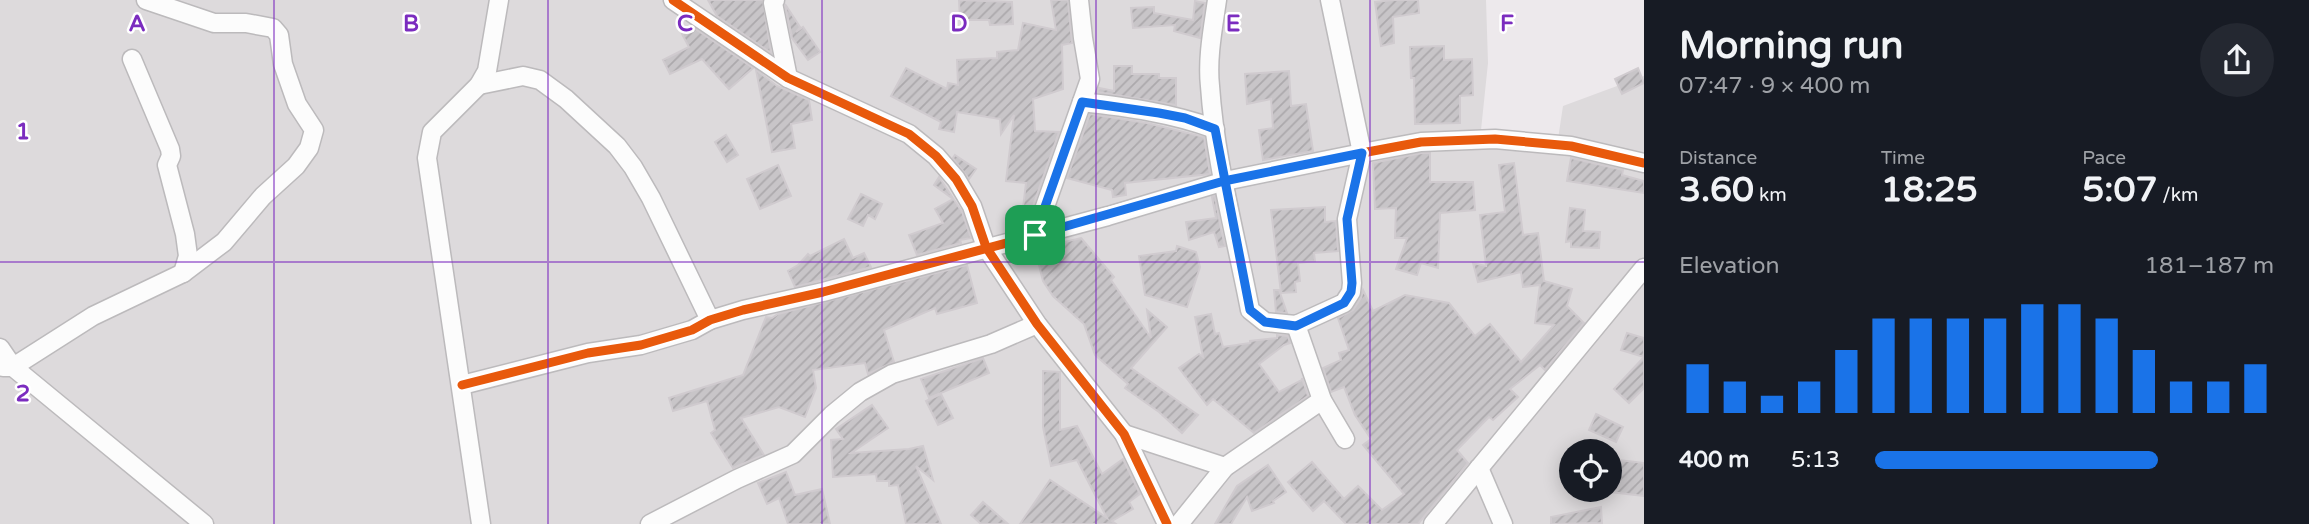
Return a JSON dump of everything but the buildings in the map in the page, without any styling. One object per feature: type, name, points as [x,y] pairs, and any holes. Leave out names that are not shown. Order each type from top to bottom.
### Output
[{"type":"street","points":[[7,367],[93,316],[183,273],[224,242],[263,196],[296,166],[309,148],[314,130],[297,104],[283,65],[279,34],[273,28],[246,23],[214,23],[146,0]]},
{"type":"street","points":[[481,524],[427,158],[432,132],[479,85],[491,60],[499,0]]},
{"type":"street","points":[[673,0],[788,78],[909,134],[936,156],[957,179],[972,206],[986,247],[1037,324],[1124,434],[1167,524]]},
{"type":"street","points":[[775,0],[788,78]]},
{"type":"street","points":[[1035,235],[1090,79],[1079,0]]},
{"type":"street","points":[[1217,0],[1209,84],[1224,181],[1250,310],[1265,322],[1296,326],[1344,303],[1351,292],[1347,219],[1362,153],[1330,0]]},
{"type":"street","points":[[132,59],[170,149],[171,156],[167,165],[188,256],[183,273]]},
{"type":"street","points":[[479,85],[523,76],[540,80],[566,99],[617,146],[651,198],[710,320]]},
{"type":"street","points":[[1082,102],[1185,118],[1215,129]]},
{"type":"street","points":[[461,386],[588,354],[641,345],[692,330],[710,320],[1035,235],[1224,181],[1362,153],[1421,142],[1495,139],[1571,146],[1644,163]]},
{"type":"street","points":[[1433,524],[1644,268]]},
{"type":"street","points":[[650,524],[737,479],[793,454],[832,415],[860,392],[891,374],[991,344],[1037,324]]},
{"type":"street","points":[[1296,326],[1322,400],[1345,439]]},
{"type":"street","points":[[0,348],[7,367],[204,524]]},
{"type":"street","points":[[1179,524],[1225,467],[1322,400]]},
{"type":"street","points":[[1124,434],[1225,467]]},
{"type":"street","points":[[1479,468],[1503,524]]},
{"type":"shaded area","points":[[0,0],[1486,0],[1488,63],[1481,130],[1558,139],[1563,106],[1644,76],[1644,524],[0,524]]},
{"type":"cycle path","points":[[673,0],[788,78],[909,134],[936,156],[956,179],[972,206],[986,247],[1037,324],[1124,434],[1167,524]]},
{"type":"cycle path","points":[[462,385],[588,353],[641,345],[692,330],[710,320],[743,310],[823,292],[1108,216],[1225,181],[1362,153],[1421,142],[1495,139],[1571,146],[1644,163]]},
{"type":"route","points":[[1035,235],[1082,102],[1185,118],[1215,129],[1224,181],[1250,310],[1265,322],[1296,326],[1344,303],[1351,292],[1347,219],[1362,153],[1224,181],[1035,235]]}]
